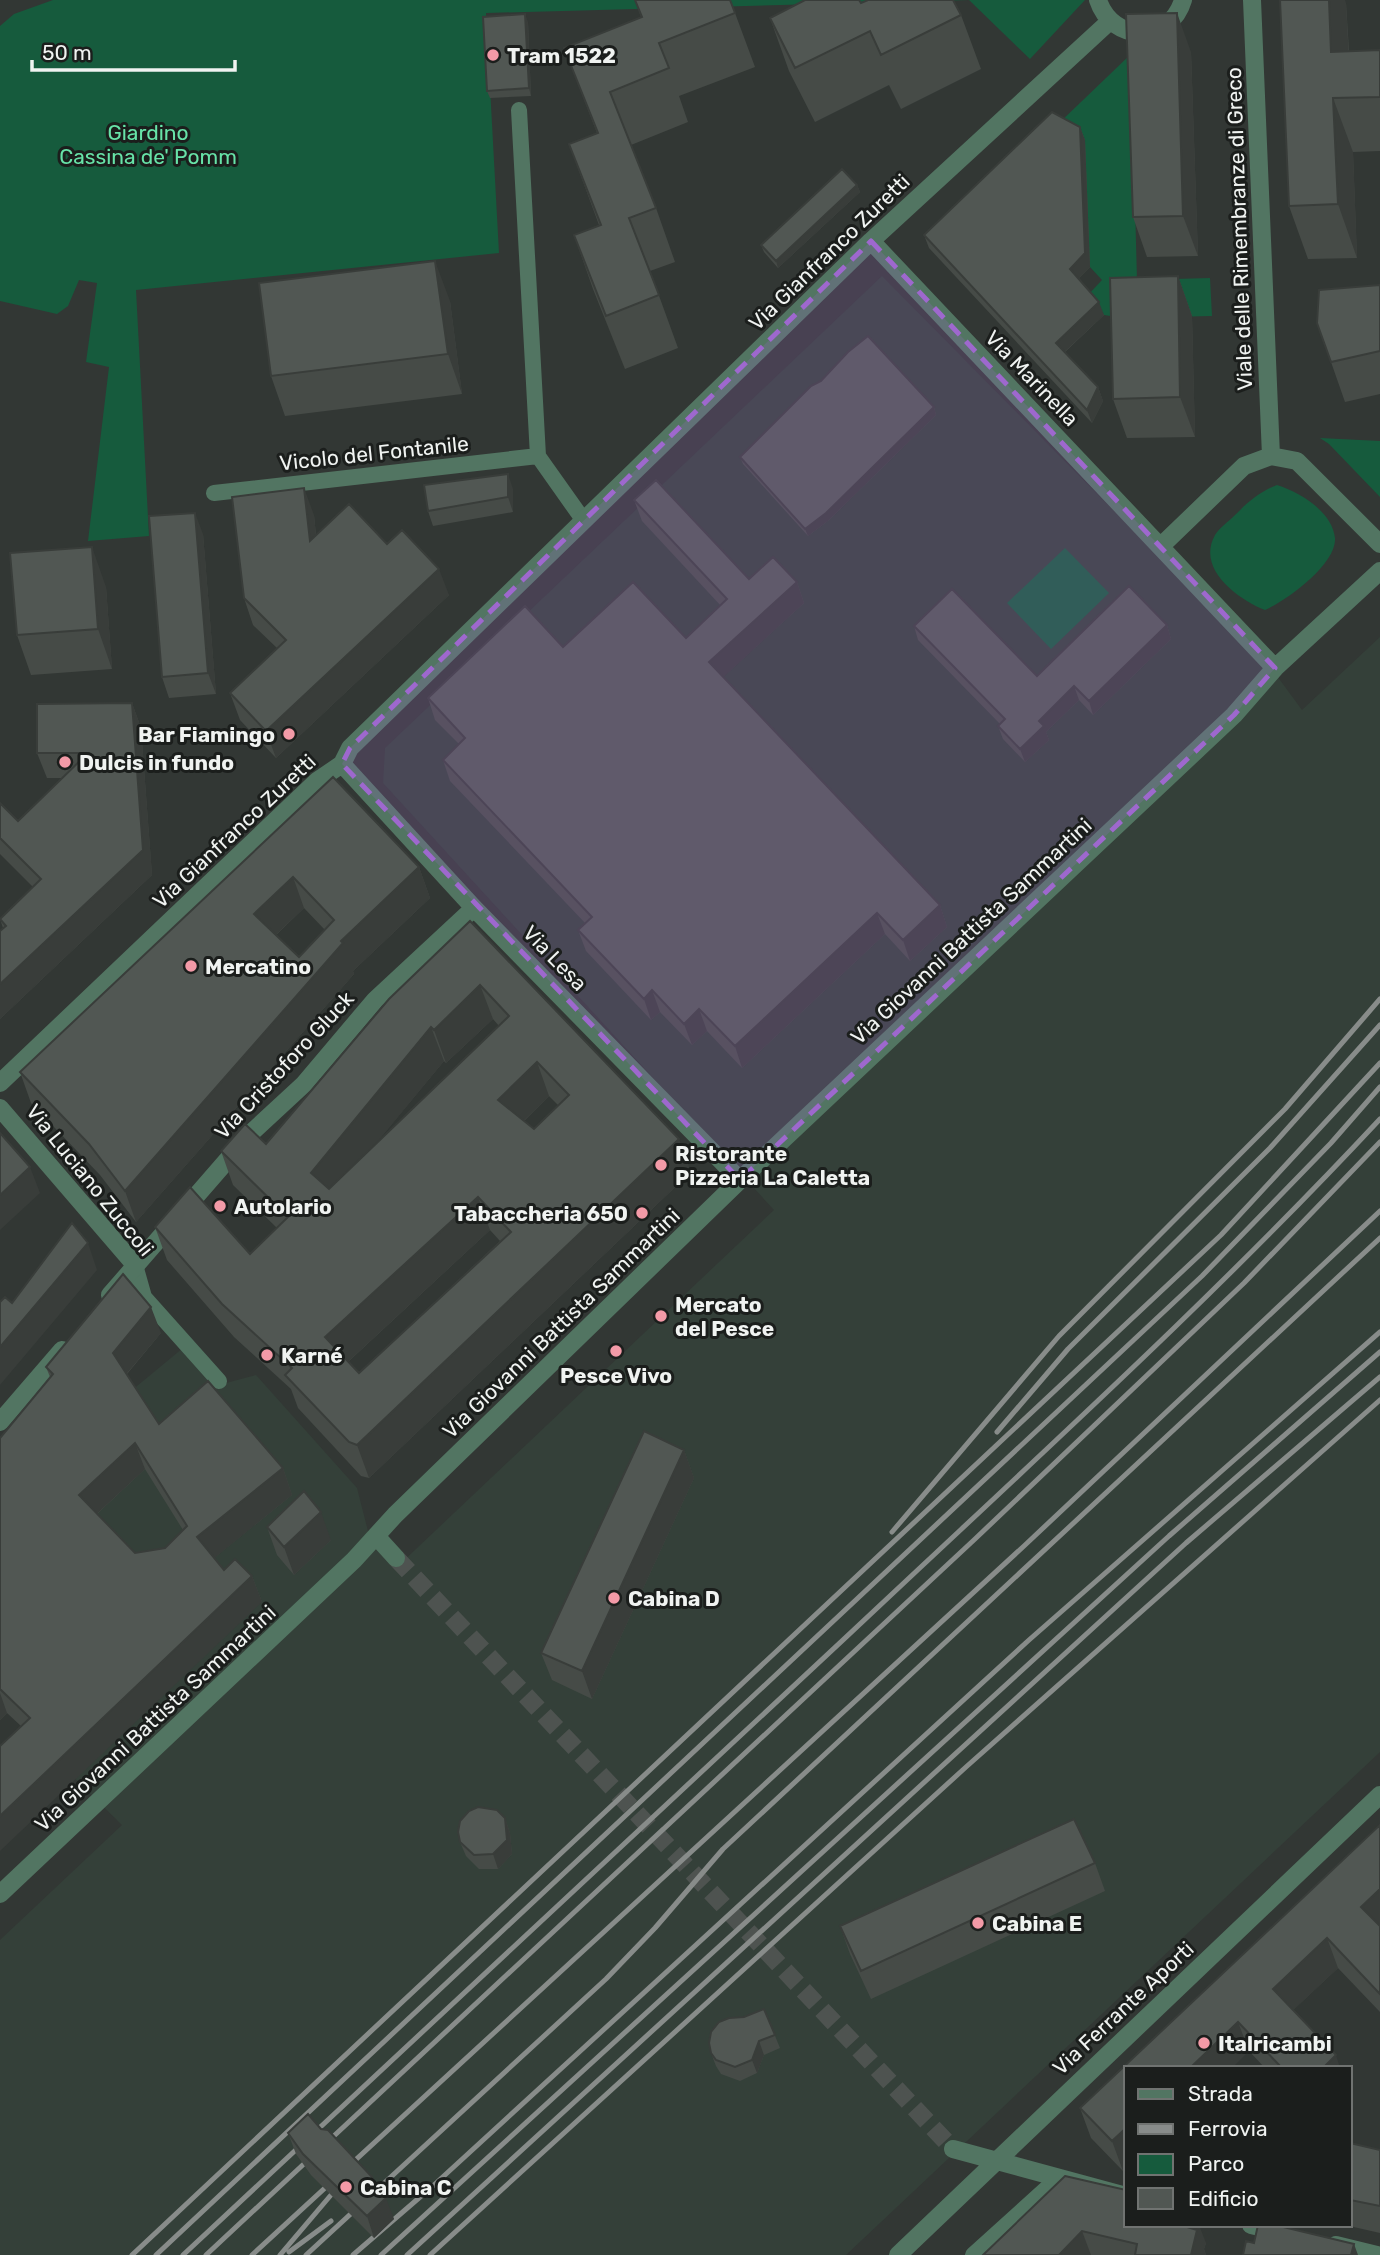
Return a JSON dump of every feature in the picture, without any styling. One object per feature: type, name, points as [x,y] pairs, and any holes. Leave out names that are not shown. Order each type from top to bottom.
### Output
[{"type":"street","points":[[1098,0],[1110,21],[1130,32],[1152,32],[1172,21],[1183,0]]},
{"type":"street","name":"Viale delle Rimembranze di Greco","points":[[1252,0],[1270,456]]},
{"type":"street","name":"Via Gianfranco Zuretti","points":[[0,1083],[317,781],[342,764],[350,748],[871,242],[1110,21]]},
{"type":"street","name":"Via Marinella","points":[[871,242],[1275,668]]},
{"type":"street","points":[[1161,546],[1244,466],[1270,456],[1297,461],[1380,544]]},
{"type":"street","name":"Via Giovanni Battista Sammartini","points":[[0,1895],[376,1536],[740,1180],[1234,715],[1275,668],[1380,572]]},
{"type":"street","name":"Via Lesa","points":[[342,764],[474,908],[740,1180]]},
{"type":"street","name":"Via Cristoforo Gluck","points":[[94,1313],[250,1134],[304,1084],[375,1000],[474,908]]},
{"type":"street","name":"Via Luciano Zuccoli","points":[[0,1108],[135,1265]]},
{"type":"street","points":[[0,1422],[77,1332]]},
{"type":"street","points":[[376,1536],[396,1558]]},
{"type":"street","name":"Via Ferrante Aporti","points":[[900,2254],[1380,1795]]},
{"type":"street","points":[[953,2149],[1124,2196]]},
{"type":"street","points":[[1259,2227],[1377,2255]]},
{"type":"lane","points":[[519,110],[538,456],[584,521]]},
{"type":"lane","name":"Vicolo del Fontanile","points":[[214,493],[538,456]]},
{"type":"lane","name":"Via Luciano Zuccoli","points":[[135,1265],[144,1297],[219,1381]]},
{"type":"lane","points":[[973,2255],[1057,2179]]},
{"type":"highlighted area","points":[[871,241],[1275,668],[1234,715],[740,1180],[342,764],[350,748]]},
{"type":"shaded area","points":[[882,276],[1277,676],[1302,710],[1380,637],[1380,1752],[846,2255],[0,2255],[0,1940],[122,1825],[40,1744],[0,1469],[131,1391],[183,1348],[215,1386],[256,1375],[357,1488],[369,1535],[397,1567],[774,1210],[383,783],[385,748]]},
{"type":"green space","name":"Giardino Cassina de' Pomm","points":[[53,0],[969,0],[486,13],[499,253],[136,290],[149,536],[88,541],[109,367],[86,362],[97,283],[79,280],[68,306],[57,314],[0,301],[0,26],[14,14]]},
{"type":"green space","points":[[969,0],[1085,0],[1030,59]]},
{"type":"green space","points":[[1131,54],[1137,280],[1210,278],[1212,316],[1124,318],[1104,315],[1087,296],[1102,280],[1090,267],[1057,125]]},
{"type":"green space","points":[[1320,438],[1380,441],[1380,497],[1329,444]]},
{"type":"green space","points":[[1277,485],[1295,492],[1321,511],[1333,528],[1335,538],[1328,559],[1319,570],[1285,599],[1265,610],[1243,598],[1223,581],[1211,560],[1211,548],[1221,527],[1254,498]]},
{"type":"green space","points":[[1065,548],[1109,593],[1051,649],[1007,603]]},
{"type":"building","points":[[635,0],[730,0],[735,13],[659,43],[669,68],[610,92],[656,208],[629,218],[659,295],[606,316],[574,235],[601,225],[569,144],[598,133],[564,48],[642,17]]},
{"type":"building","points":[[805,0],[859,0],[861,3],[868,0],[953,0],[961,15],[881,55],[870,31],[795,68],[770,18]]},
{"type":"building","points":[[1280,0],[1329,0],[1331,52],[1380,50],[1380,97],[1333,98],[1338,204],[1289,206]]},
{"type":"building","points":[[1177,13],[1183,216],[1133,217],[1126,14]]},
{"type":"building","points":[[525,14],[529,88],[487,91],[483,17]]},
{"type":"building","points":[[1052,112],[1080,127],[1085,253],[1070,269],[1099,302],[1056,343],[1098,387],[1087,410],[924,235]]},
{"type":"building","points":[[842,169],[857,185],[776,261],[761,245]]},
{"type":"building","points":[[435,261],[448,354],[271,376],[259,283]]},
{"type":"building","points":[[1178,276],[1180,397],[1113,399],[1110,278]]},
{"type":"building","points":[[1380,285],[1380,351],[1331,362],[1317,323],[1319,290]]},
{"type":"building","points":[[868,336],[934,407],[826,513],[805,529],[740,457],[811,386],[821,381],[848,352]]},
{"type":"building","points":[[508,474],[508,497],[428,511],[424,485]]},
{"type":"building","points":[[656,480],[749,579],[773,557],[797,582],[709,662],[940,905],[903,940],[877,913],[735,1046],[699,1009],[684,1024],[652,990],[644,999],[578,930],[592,917],[443,760],[465,738],[428,698],[525,606],[563,647],[633,582],[686,638],[727,599],[634,500]]},
{"type":"building","points":[[304,488],[310,541],[349,504],[387,544],[402,530],[439,569],[266,731],[230,693],[286,640],[244,598],[232,497]]},
{"type":"building","points":[[195,513],[208,673],[162,677],[149,516]]},
{"type":"building","points":[[92,547],[98,629],[17,635],[10,553]]},
{"type":"building","points":[[1129,586],[1167,625],[1089,701],[1074,686],[1039,721],[1044,726],[1020,749],[998,726],[1005,719],[914,626],[952,589],[1037,676]]},
{"type":"building","points":[[132,703],[143,850],[0,984],[0,931],[6,926],[0,919],[41,879],[0,838],[0,803],[18,821],[88,753],[37,753],[37,704]]},
{"type":"building","points":[[333,777],[419,867],[341,941],[343,943],[125,1191],[89,1144],[20,1072]],"holes":[[[293,877],[334,920],[299,957],[254,914]]]},
{"type":"building","points":[[470,921],[679,1139],[357,1445],[349,1442],[285,1375],[292,1368],[222,1304],[155,1227],[190,1187],[250,1254],[288,1217],[221,1151],[245,1124],[266,1144],[389,999]],"holes":[[[480,985],[509,1016],[329,1189],[311,1173],[431,1027],[434,1030]],[[537,1062],[569,1095],[534,1129],[498,1100]],[[478,1197],[511,1232],[359,1373],[325,1337]]]},
{"type":"building","points":[[0,1133],[30,1167],[0,1195]]},
{"type":"building","points":[[72,1223],[88,1243],[0,1347],[0,1302],[5,1297],[12,1303]]},
{"type":"building","points":[[123,1274],[151,1307],[113,1353],[159,1424],[208,1381],[283,1468],[197,1537],[224,1570],[235,1559],[252,1576],[0,1816],[0,1746],[30,1718],[0,1689],[0,1438],[53,1374],[46,1367]],"holes":[[[135,1443],[187,1526],[165,1548],[135,1553],[79,1495]]]},
{"type":"building","points":[[644,1431],[684,1450],[582,1671],[541,1653]]},
{"type":"building","points":[[304,1491],[321,1512],[284,1547],[267,1527]]},
{"type":"building","points":[[478,1807],[497,1810],[505,1818],[507,1840],[493,1854],[474,1855],[460,1842],[460,1821],[469,1811]]},
{"type":"building","points":[[1074,1819],[1095,1863],[861,1971],[840,1926]]},
{"type":"building","points":[[1380,1825],[1380,1889],[1361,1907],[1380,1926],[1380,1994],[1327,1938],[1273,1989],[1336,2055],[1325,2066],[1280,2066],[1238,2022],[1192,2066],[1125,2066]]},
{"type":"building","points":[[764,2009],[775,2035],[759,2041],[752,2060],[735,2067],[716,2060],[709,2043],[711,2032],[719,2022],[744,2017]]},
{"type":"building","points":[[1124,2066],[1124,2130],[1112,2141],[1080,2108]]},
{"type":"building","points":[[308,2114],[321,2129],[328,2130],[372,2177],[373,2184],[386,2198],[367,2216],[303,2154],[288,2133]]},
{"type":"building","points":[[1352,2143],[1380,2150],[1380,2206],[1352,2200]]},
{"type":"building","points":[[1065,2176],[1124,2190],[1124,2227],[1187,2227],[1197,2230],[1191,2255],[1135,2255],[1137,2244],[1082,2231],[1059,2255],[983,2255]]},
{"type":"building","points":[[1258,2227],[1283,2227],[1354,2244],[1351,2255],[1243,2255],[1246,2241],[1254,2243]]},
{"type":"tunnel","points":[[396,1558],[953,2149]]},
{"type":"railway","points":[[892,1532],[1059,1336],[1285,1109],[1380,999]]},
{"type":"railway","points":[[997,1432],[1068,1349],[1270,1148],[1380,1025]]},
{"type":"railway","points":[[132,2255],[1221,1235],[1380,1063]]},
{"type":"railway","points":[[156,2255],[1202,1276],[1331,1143],[1380,1087]]},
{"type":"railway","points":[[183,2255],[1098,1401],[1213,1290],[1380,1119]]},
{"type":"railway","points":[[206,2255],[975,1539],[1244,1283],[1380,1142]]},
{"type":"railway","points":[[252,2255],[1024,1546],[1380,1211]]},
{"type":"railway","points":[[306,2255],[606,1979],[655,1928],[723,1849],[1380,1238]]},
{"type":"railway","points":[[353,2255],[434,2185],[1029,1640],[1380,1332]]},
{"type":"railway","points":[[381,2255],[1169,1536],[1380,1352]]},
{"type":"railway","points":[[407,2255],[1186,1543],[1380,1377]]},
{"type":"railway","points":[[430,2255],[966,1767],[1380,1400]]},
{"type":"railway","points":[[280,2255],[342,2182]]},
{"type":"railway","points":[[289,2252],[331,2221]]},
{"type":"place","name":"Tram 1522","points":[[493,55]]},
{"type":"place","name":"Bar Fiamingo","points":[[289,734]]},
{"type":"place","name":"Dulcis in fundo","points":[[65,762]]},
{"type":"place","name":"Mercatino","points":[[191,966]]},
{"type":"place","name":"Ristorante Pizzeria La Caletta","points":[[661,1165]]},
{"type":"place","name":"Autolario","points":[[220,1206]]},
{"type":"place","name":"Tabaccheria 650","points":[[642,1213]]},
{"type":"place","name":"Mercato del Pesce","points":[[661,1316]]},
{"type":"place","name":"Pesce Vivo","points":[[616,1351]]},
{"type":"place","name":"Karné","points":[[267,1355]]},
{"type":"place","name":"Cabina D","points":[[614,1598]]},
{"type":"place","name":"Cabina E","points":[[978,1923]]},
{"type":"place","name":"Italricambi","points":[[1204,2043]]},
{"type":"place","name":"Cabina C","points":[[346,2187]]}]
